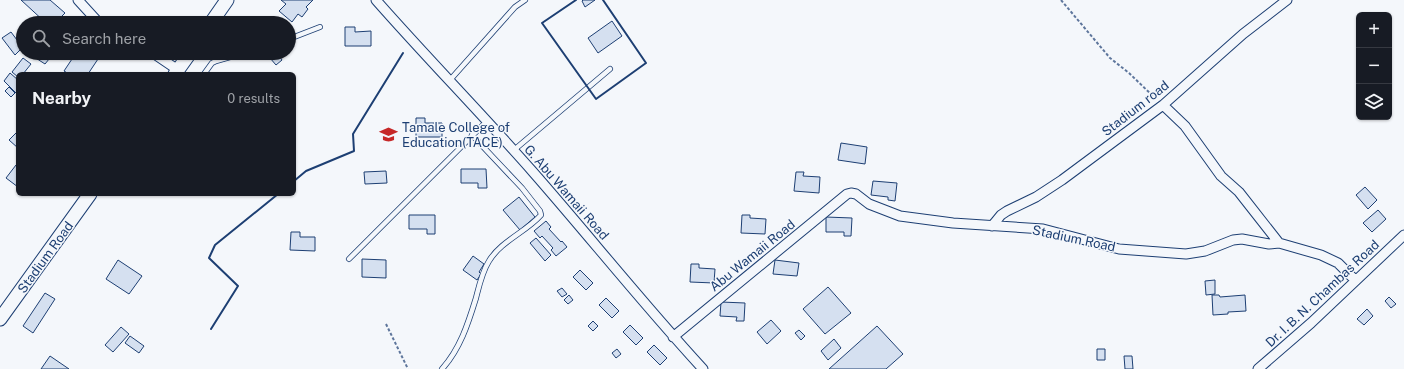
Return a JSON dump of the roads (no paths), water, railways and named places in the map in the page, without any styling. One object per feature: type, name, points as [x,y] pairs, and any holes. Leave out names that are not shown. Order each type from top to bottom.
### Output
[{"type":"main road","points":[[216,16],[227,0]]},
{"type":"main road","points":[[177,72],[185,60]]},
{"type":"main road","name":"Stadium Road","points":[[0,319],[89,196]]},
{"type":"street","points":[[78,0],[93,16]]},
{"type":"street","name":"G. Abu Wamaii Road","points":[[376,0],[408,37],[450,80],[514,150],[673,337],[703,369]]},
{"type":"street","name":"Stadium road","points":[[992,226],[1001,215],[1036,197],[1062,180],[1163,105],[1243,34],[1287,0]]},
{"type":"street","points":[[162,60],[177,72]]},
{"type":"street","points":[[1163,105],[1185,126],[1221,176],[1239,192],[1279,243]]},
{"type":"street","name":"Stadium Road","points":[[847,194],[856,194],[869,204],[900,216],[953,223],[1043,229],[1119,248],[1186,254],[1205,251],[1233,240],[1242,239],[1269,244],[1279,243],[1321,255],[1338,263],[1355,280]]},
{"type":"street","name":"Abu Wamaii Road","points":[[673,337],[847,194]]},
{"type":"street","name":"Dr. I. B. N. Chambas Road","points":[[1258,369],[1311,323],[1404,235]]},
{"type":"lane","points":[[450,80],[515,7],[525,0]]},
{"type":"lane","points":[[296,36],[320,27]]},
{"type":"lane","points":[[205,72],[212,63],[220,60]]},
{"type":"lane","points":[[514,150],[610,69]]},
{"type":"lane","points":[[349,259],[487,121]]},
{"type":"lane","points":[[443,368],[452,356],[468,327],[481,281],[490,259],[499,249],[541,215],[540,211],[522,188],[472,135]]},
{"type":"place","name":"Tamale College of Education(TACE)","points":[[389,134]]}]
